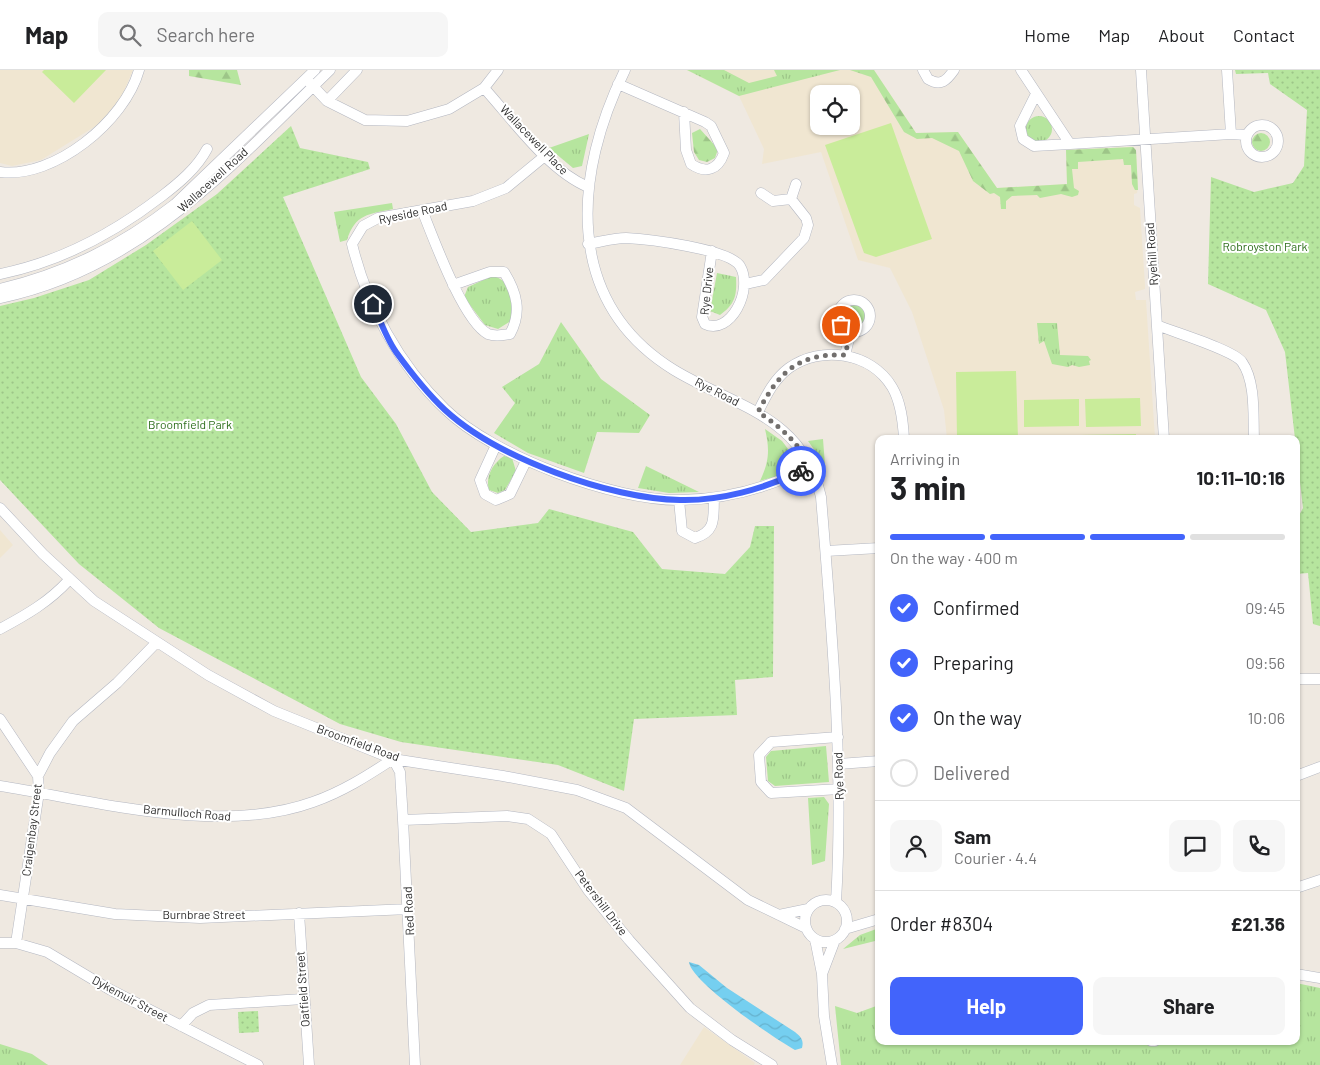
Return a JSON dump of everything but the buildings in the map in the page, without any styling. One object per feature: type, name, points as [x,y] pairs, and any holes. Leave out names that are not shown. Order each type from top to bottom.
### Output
[{"type":"street","points":[[0,172],[12,173],[54,161],[88,141],[118,112],[135,82],[138,70]]},
{"type":"street","name":"Wallacewell Road","points":[[0,298],[44,286],[80,268],[175,204],[315,70]]},
{"type":"street","name":"Wallacewell Road","points":[[0,289],[80,268],[120,253],[149,235],[203,192],[330,70]]},
{"type":"street","points":[[326,102],[357,70]]},
{"type":"street","points":[[306,79],[326,102],[365,120],[407,122],[449,110],[484,88],[498,70]]},
{"type":"street","name":"Rye Road","points":[[625,70],[603,120],[588,187],[588,244],[599,282],[608,300],[630,332],[643,346],[674,370],[758,412],[792,437],[811,466],[821,497],[840,789],[836,902]]},
{"type":"street","points":[[923,70],[928,79],[939,83],[946,80],[954,70]]},
{"type":"street","points":[[1021,70],[1070,144]]},
{"type":"street","name":"Ryehill Road","points":[[1141,70],[1164,435]]},
{"type":"street","points":[[1228,70],[1231,134]]},
{"type":"street","points":[[618,84],[684,112],[711,126],[724,153],[721,162],[714,169],[703,170],[691,164],[686,150],[684,112]]},
{"type":"street","name":"Wallacewell Place","points":[[484,88],[546,155],[573,181],[588,187]]},
{"type":"street","points":[[1036,94],[1020,126],[1023,139],[1034,146],[1231,134],[1246,136]]},
{"type":"street","name":"Wallacewell Road","points":[[0,274],[71,252],[101,237],[142,211],[176,185],[202,160],[208,149]]},
{"type":"street","name":"Ryeside Road","points":[[546,155],[506,188],[472,201],[378,218],[363,226],[352,244],[357,266],[365,288],[395,351],[446,410],[496,446],[526,461],[578,480],[621,491],[679,500],[714,498],[752,490],[811,466]]},
{"type":"street","points":[[791,199],[796,184]]},
{"type":"street","points":[[761,193],[773,201],[791,199]]},
{"type":"street","points":[[745,284],[764,280],[804,238],[808,225],[806,218],[791,199]]},
{"type":"street","points":[[422,210],[453,285],[468,312],[487,333],[497,336],[510,334],[517,322],[518,305],[511,283],[504,272],[490,272],[453,285]]},
{"type":"street","name":"Rye Drive","points":[[588,244],[627,238],[712,251],[735,261],[740,266],[745,284],[741,305],[733,315],[718,326],[710,327],[704,324],[702,317],[712,251]]},
{"type":"street","points":[[71,252],[80,268]]},
{"type":"street","points":[[1157,325],[1225,351],[1242,361],[1250,382],[1254,435]]},
{"type":"street","points":[[845,355],[851,331]]},
{"type":"street","points":[[758,412],[771,387],[788,369],[800,361],[817,356],[845,355],[872,368],[891,385],[898,399],[903,435]]},
{"type":"street","points":[[496,446],[480,480],[485,494],[496,500],[510,494],[526,461]]},
{"type":"street","points":[[679,500],[682,531],[695,538],[706,534],[713,524],[714,498]]},
{"type":"street","name":"Broomfield Road","points":[[0,508],[69,580],[94,601],[208,675],[274,711],[393,759],[503,776],[577,790],[626,808],[748,900],[806,928]]},
{"type":"street","points":[[826,551],[875,548]]},
{"type":"street","points":[[0,629],[36,609],[56,594],[69,580]]},
{"type":"street","name":"Craigenbay Street","points":[[16,943],[39,792],[38,776],[50,753],[73,721],[117,683],[156,643]]},
{"type":"street","points":[[1300,679],[1320,679]]},
{"type":"street","points":[[0,719],[38,776]]},
{"type":"street","points":[[838,737],[770,742],[759,755],[761,782],[770,793],[840,789]]},
{"type":"street","name":"Barmulloch Road","points":[[0,786],[152,811],[209,817],[238,817],[277,812],[311,803],[346,789],[393,759]]},
{"type":"street","name":"Red Road","points":[[393,759],[400,772],[409,909],[415,1065]]},
{"type":"street","points":[[839,764],[875,761]]},
{"type":"street","points":[[1300,774],[1320,767]]},
{"type":"street","name":"Petershill Drive","points":[[403,820],[507,816],[528,819],[551,834],[588,890],[629,940],[690,1008],[732,1040],[772,1065]]},
{"type":"street","points":[[779,915],[808,909],[822,900],[838,876]]},
{"type":"street","points":[[1300,887],[1320,880]]},
{"type":"street","name":"Burnbrae Street","points":[[0,895],[115,914],[200,918],[409,909]]},
{"type":"street","points":[[822,900],[836,902],[846,913],[874,919]]},
{"type":"street","points":[[808,909],[804,920],[806,928],[815,939],[822,974],[824,1016],[832,1065]]},
{"type":"street","name":"Oatfield Street","points":[[299,913],[303,999],[309,1065]]},
{"type":"street","points":[[845,929],[846,913]]},
{"type":"street","points":[[822,974],[835,940],[845,929],[874,919]]},
{"type":"street","points":[[815,939],[825,942],[835,940]]},
{"type":"street","name":"Dykemuir Street","points":[[0,943],[16,943],[47,952],[109,989],[258,1065]]},
{"type":"street","points":[[1300,975],[1320,978]]},
{"type":"street","points":[[181,1026],[193,1012],[209,1005],[303,999]]},
{"type":"shaded area","points":[[0,70],[133,70],[120,101],[99,124],[41,160],[12,166],[0,163]]},
{"type":"shaded area","points":[[687,70],[874,70],[916,133],[958,132],[997,188],[1067,184],[1066,150],[1133,147],[1136,150],[1138,187],[1137,193],[1134,194],[1134,205],[1140,208],[1145,286],[1145,289],[1135,292],[1136,300],[1146,300],[1155,435],[947,435],[944,410],[912,312],[890,268],[858,260],[821,152],[762,164],[764,149],[739,96]]},
{"type":"shaded area","points":[[0,530],[13,545],[0,558]]},
{"type":"shaded area","points":[[704,1027],[755,1063],[754,1065],[680,1065]]},
{"type":"green space","points":[[44,70],[106,70],[74,103],[42,72]]},
{"type":"green space","points":[[189,70],[237,70],[241,85],[189,76]]},
{"type":"green space","points":[[687,70],[724,70],[749,83],[777,76],[774,70],[840,70],[739,96]]},
{"type":"green space","points":[[850,70],[874,70],[916,133],[958,132],[997,188],[1067,184],[1066,150],[1133,147],[1136,150],[1138,190],[1135,190],[1132,184],[1131,165],[1124,165],[1123,159],[1078,162],[1078,169],[1072,169],[1074,188],[1079,191],[1078,195],[1072,197],[1061,194],[1040,198],[1037,195],[1012,196],[1006,201],[1006,209],[1001,209],[1000,197],[994,193],[990,194],[973,181],[959,151],[932,138],[917,139],[904,132],[871,77]]},
{"type":"green space","name":"Robroyston Park","points":[[1235,70],[1320,70],[1320,626],[1313,624],[1308,573],[1300,574],[1300,514],[1303,508],[1300,482],[1300,435],[1295,435],[1285,352],[1266,310],[1208,284],[1211,177],[1254,192],[1293,183],[1304,166],[1307,110],[1270,84],[1268,73],[1236,74]]},
{"type":"green space","points":[[1039,116],[1048,120],[1052,129],[1048,138],[1039,142],[1030,138],[1026,129],[1030,120]]},
{"type":"green space","points":[[891,123],[932,239],[876,257],[864,253],[825,145],[860,135],[860,133]]},
{"type":"green space","name":"Broomfield Park","points":[[291,126],[300,148],[368,162],[370,169],[283,197],[361,377],[396,424],[432,492],[471,532],[538,523],[549,509],[633,532],[662,569],[725,574],[750,547],[755,526],[774,526],[773,677],[735,680],[737,715],[634,719],[624,791],[558,765],[401,742],[340,724],[159,628],[79,564],[0,480],[0,306],[34,298],[89,280],[146,245],[217,194]]},
{"type":"green space","points":[[700,129],[718,149],[715,158],[707,162],[699,160],[694,152],[692,133]]},
{"type":"green space","points":[[1261,133],[1267,136],[1270,142],[1267,148],[1261,151],[1255,148],[1252,142],[1255,136]]},
{"type":"green space","points":[[589,134],[582,166],[573,168],[549,148]]},
{"type":"green space","points":[[392,203],[393,209],[370,214],[359,220],[350,231],[347,240],[340,242],[334,212]]},
{"type":"green space","points":[[192,221],[222,260],[183,290],[153,251]]},
{"type":"green space","points":[[717,273],[736,277],[734,299],[729,307],[720,315],[710,311]]},
{"type":"green space","points":[[492,276],[499,278],[508,287],[513,307],[511,321],[498,329],[485,325],[464,297],[468,287]]},
{"type":"green space","points":[[850,305],[858,305],[865,312],[865,320],[858,327],[850,327],[843,320],[843,312]]},
{"type":"green space","points":[[561,322],[601,379],[650,415],[639,433],[597,432],[584,473],[528,453],[494,433],[515,403],[502,387],[539,364]]},
{"type":"green space","points":[[1037,323],[1057,323],[1060,355],[1088,356],[1091,360],[1089,361],[1090,365],[1079,367],[1072,365],[1068,367],[1052,364],[1044,341],[1039,344]]},
{"type":"green space","points":[[1016,371],[1018,435],[957,435],[956,372]]},
{"type":"green space","points":[[1140,398],[1141,426],[1086,427],[1085,399]]},
{"type":"green space","points":[[1079,399],[1079,426],[1024,427],[1024,400]]},
{"type":"green space","points":[[765,429],[782,441],[795,458],[794,464],[787,472],[760,481],[768,456]]},
{"type":"green space","points":[[1136,434],[1136,435],[1080,435]]},
{"type":"green space","points":[[823,439],[825,465],[808,441]]},
{"type":"green space","points":[[504,456],[512,458],[516,471],[505,490],[498,493],[489,490],[488,480],[493,466]]},
{"type":"green space","points":[[646,466],[699,492],[669,493],[638,488]]},
{"type":"green space","points":[[826,746],[829,782],[775,786],[768,781],[766,757],[771,751]]},
{"type":"green space","points":[[824,797],[829,804],[825,861],[812,865],[808,798]]},
{"type":"green space","points":[[875,929],[875,941],[843,949],[860,935]]},
{"type":"green space","points":[[1300,984],[1320,988],[1320,1065],[841,1065],[835,1006],[857,1013],[875,1006],[875,1045],[1300,1045]]},
{"type":"green space","points":[[258,1011],[259,1032],[239,1033],[238,1012]]},
{"type":"green space","points":[[0,1044],[32,1054],[48,1065],[0,1065]]},
{"type":"water","points":[[689,962],[699,965],[727,988],[799,1035],[803,1043],[802,1048],[795,1050],[735,1009],[704,983],[693,971]]},
{"type":"way so far","points":[[801,471],[811,466],[792,437],[777,424],[758,412],[771,387],[788,369],[800,361],[830,354],[845,355],[851,331],[841,325]]},
{"type":"route","points":[[373,304],[395,351],[446,410],[496,446],[526,461],[578,480],[630,494],[679,500],[714,498],[752,490],[801,471]]}]
